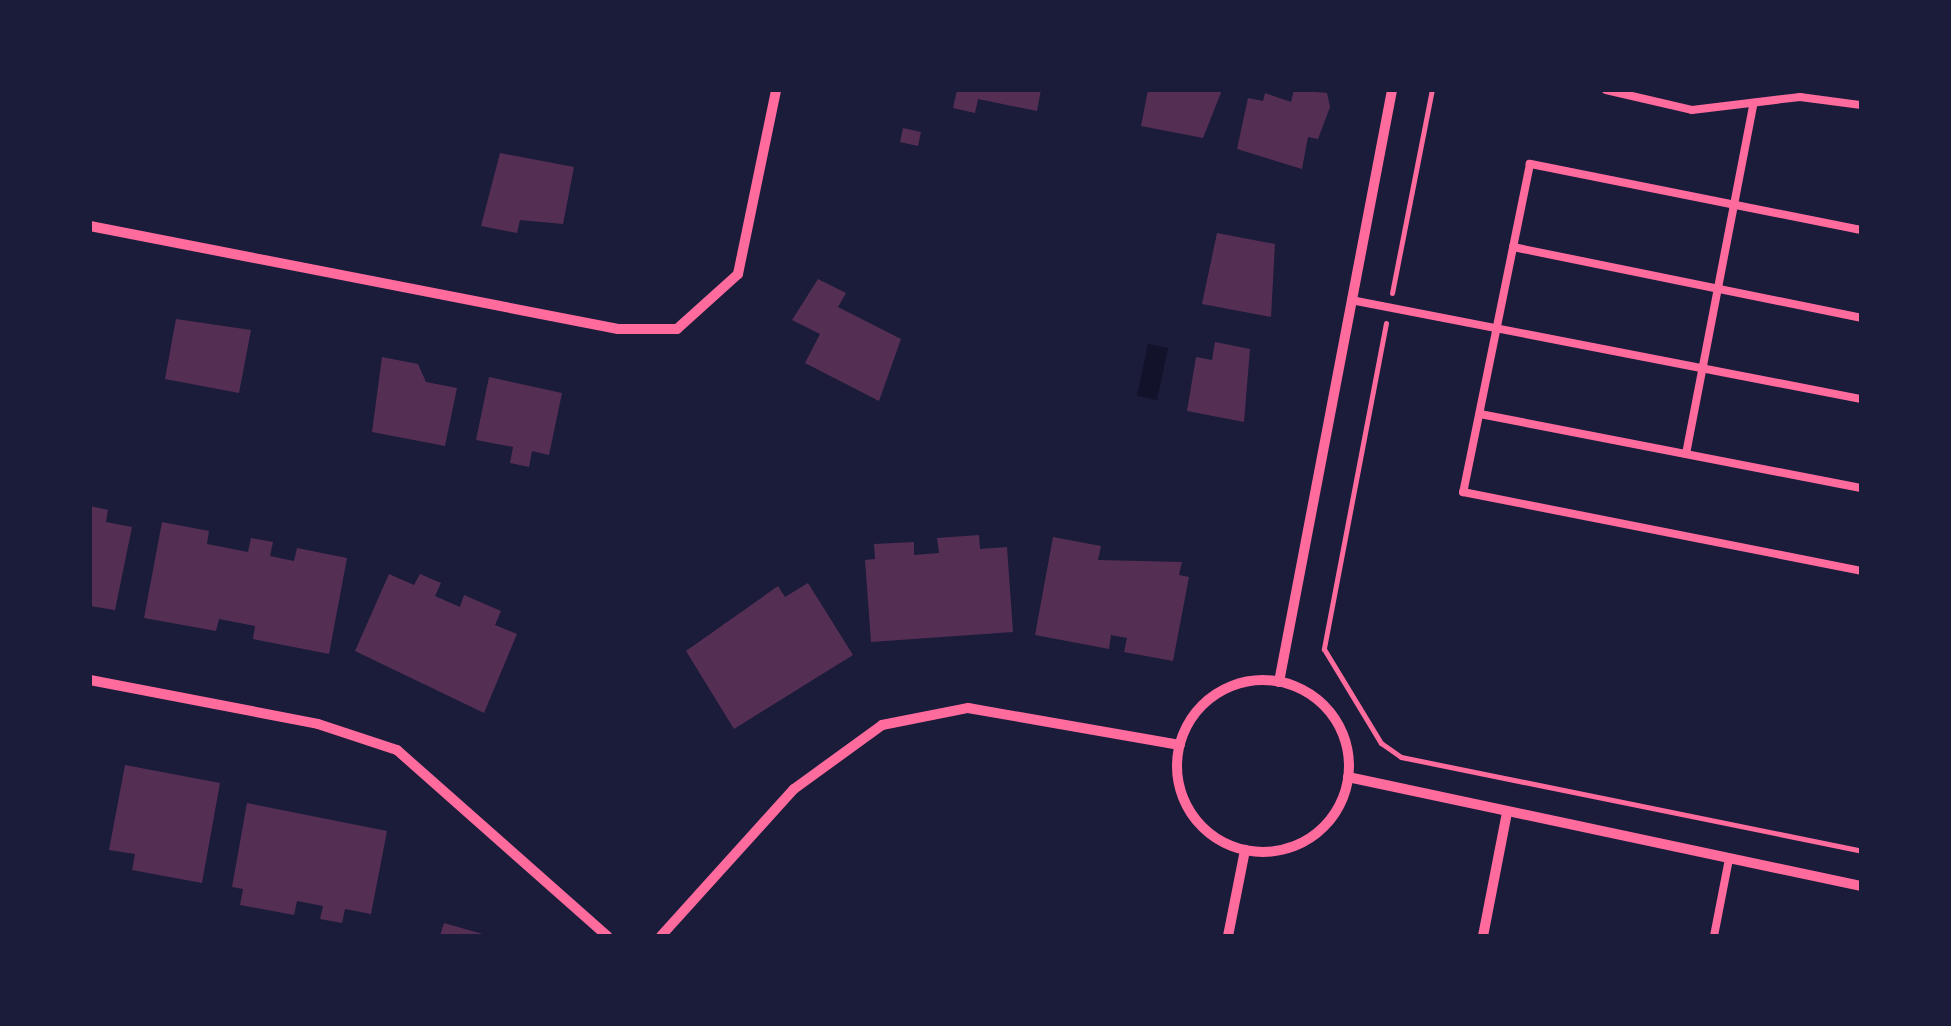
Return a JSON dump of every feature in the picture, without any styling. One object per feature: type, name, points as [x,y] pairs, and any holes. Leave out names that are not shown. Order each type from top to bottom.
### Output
[{"type":"street","points":[[90,226],[618,329],[676,329],[712,307],[744,259],[776,90]]},
{"type":"street","points":[[1279,682],[1392,90]]},
{"type":"street","points":[[90,680],[318,724],[397,750],[608,936]]},
{"type":"street","points":[[1279,682],[1333,716],[1348,778],[1313,836],[1245,850],[1190,811],[1180,745],[1216,694],[1279,682]]},
{"type":"street","points":[[661,936],[794,789],[882,725],[968,708],[1180,745]]},
{"type":"street","points":[[1348,778],[1861,886]]},
{"type":"street","points":[[1482,936],[1507,813]]},
{"type":"street","points":[[1228,936],[1245,850]]},
{"type":"lane","points":[[1606,90],[1692,110],[1800,97],[1861,104]]},
{"type":"lane","points":[[1686,454],[1753,105]]},
{"type":"lane","points":[[1861,230],[1530,164],[1463,492],[1861,571]]},
{"type":"lane","points":[[1514,247],[1861,318]]},
{"type":"lane","points":[[1351,300],[1861,399]]},
{"type":"lane","points":[[1480,414],[1861,488]]},
{"type":"lane","points":[[1714,936],[1729,859]]},
{"type":"path","points":[[1432,90],[1324,649],[1381,743],[1400,757],[1861,851]]},
{"type":"shaded area","points":[[1148,344],[1168,348],[1157,400],[1137,396]]},
{"type":"building","points":[[957,90],[1041,90],[1037,111],[978,99],[975,113],[953,108]]},
{"type":"building","points":[[1148,90],[1222,90],[1203,138],[1141,126]]},
{"type":"building","points":[[1294,90],[1327,93],[1330,107],[1318,139],[1308,137],[1302,169],[1237,149],[1248,98],[1263,101],[1265,93],[1291,102]]},
{"type":"building","points":[[903,128],[921,132],[918,146],[900,142]]},
{"type":"building","points":[[500,153],[574,167],[563,224],[520,220],[517,233],[481,226]]},
{"type":"building","points":[[1217,233],[1275,244],[1271,317],[1202,304]]},
{"type":"building","points":[[818,279],[846,293],[838,307],[901,339],[879,401],[805,363],[820,334],[792,320]]},
{"type":"building","points":[[176,319],[251,330],[239,393],[165,379]]},
{"type":"building","points":[[1215,342],[1250,349],[1244,422],[1187,411],[1196,357],[1212,360]]},
{"type":"building","points":[[382,357],[418,364],[426,382],[457,388],[445,446],[372,432]]},
{"type":"building","points":[[489,377],[562,393],[549,455],[532,451],[529,467],[510,463],[513,447],[476,440]]},
{"type":"building","points":[[90,506],[108,510],[106,522],[132,527],[115,610],[90,606]]},
{"type":"building","points":[[162,522],[209,531],[207,544],[248,552],[251,538],[273,542],[270,556],[294,561],[297,548],[347,558],[329,654],[253,639],[255,626],[219,619],[216,631],[144,618]]},
{"type":"building","points":[[979,535],[980,549],[1007,547],[1013,632],[871,642],[865,560],[875,559],[874,544],[914,542],[914,555],[939,553],[937,538]]},
{"type":"building","points":[[1053,537],[1101,546],[1098,560],[1182,562],[1179,575],[1189,577],[1173,661],[1124,652],[1127,638],[1111,635],[1109,649],[1035,635]]},
{"type":"building","points":[[389,574],[414,585],[420,574],[441,583],[435,596],[460,607],[464,595],[501,611],[495,625],[517,634],[484,713],[355,651]]},
{"type":"building","points":[[808,583],[853,655],[734,729],[686,651],[778,586],[785,597]]},
{"type":"building","points":[[125,765],[220,783],[202,883],[132,870],[135,854],[109,850]]},
{"type":"building","points":[[247,803],[387,831],[371,914],[345,909],[342,923],[320,919],[323,906],[297,901],[294,915],[240,905],[243,889],[232,887]]},
{"type":"building","points":[[444,923],[486,935],[486,936],[440,936]]}]
